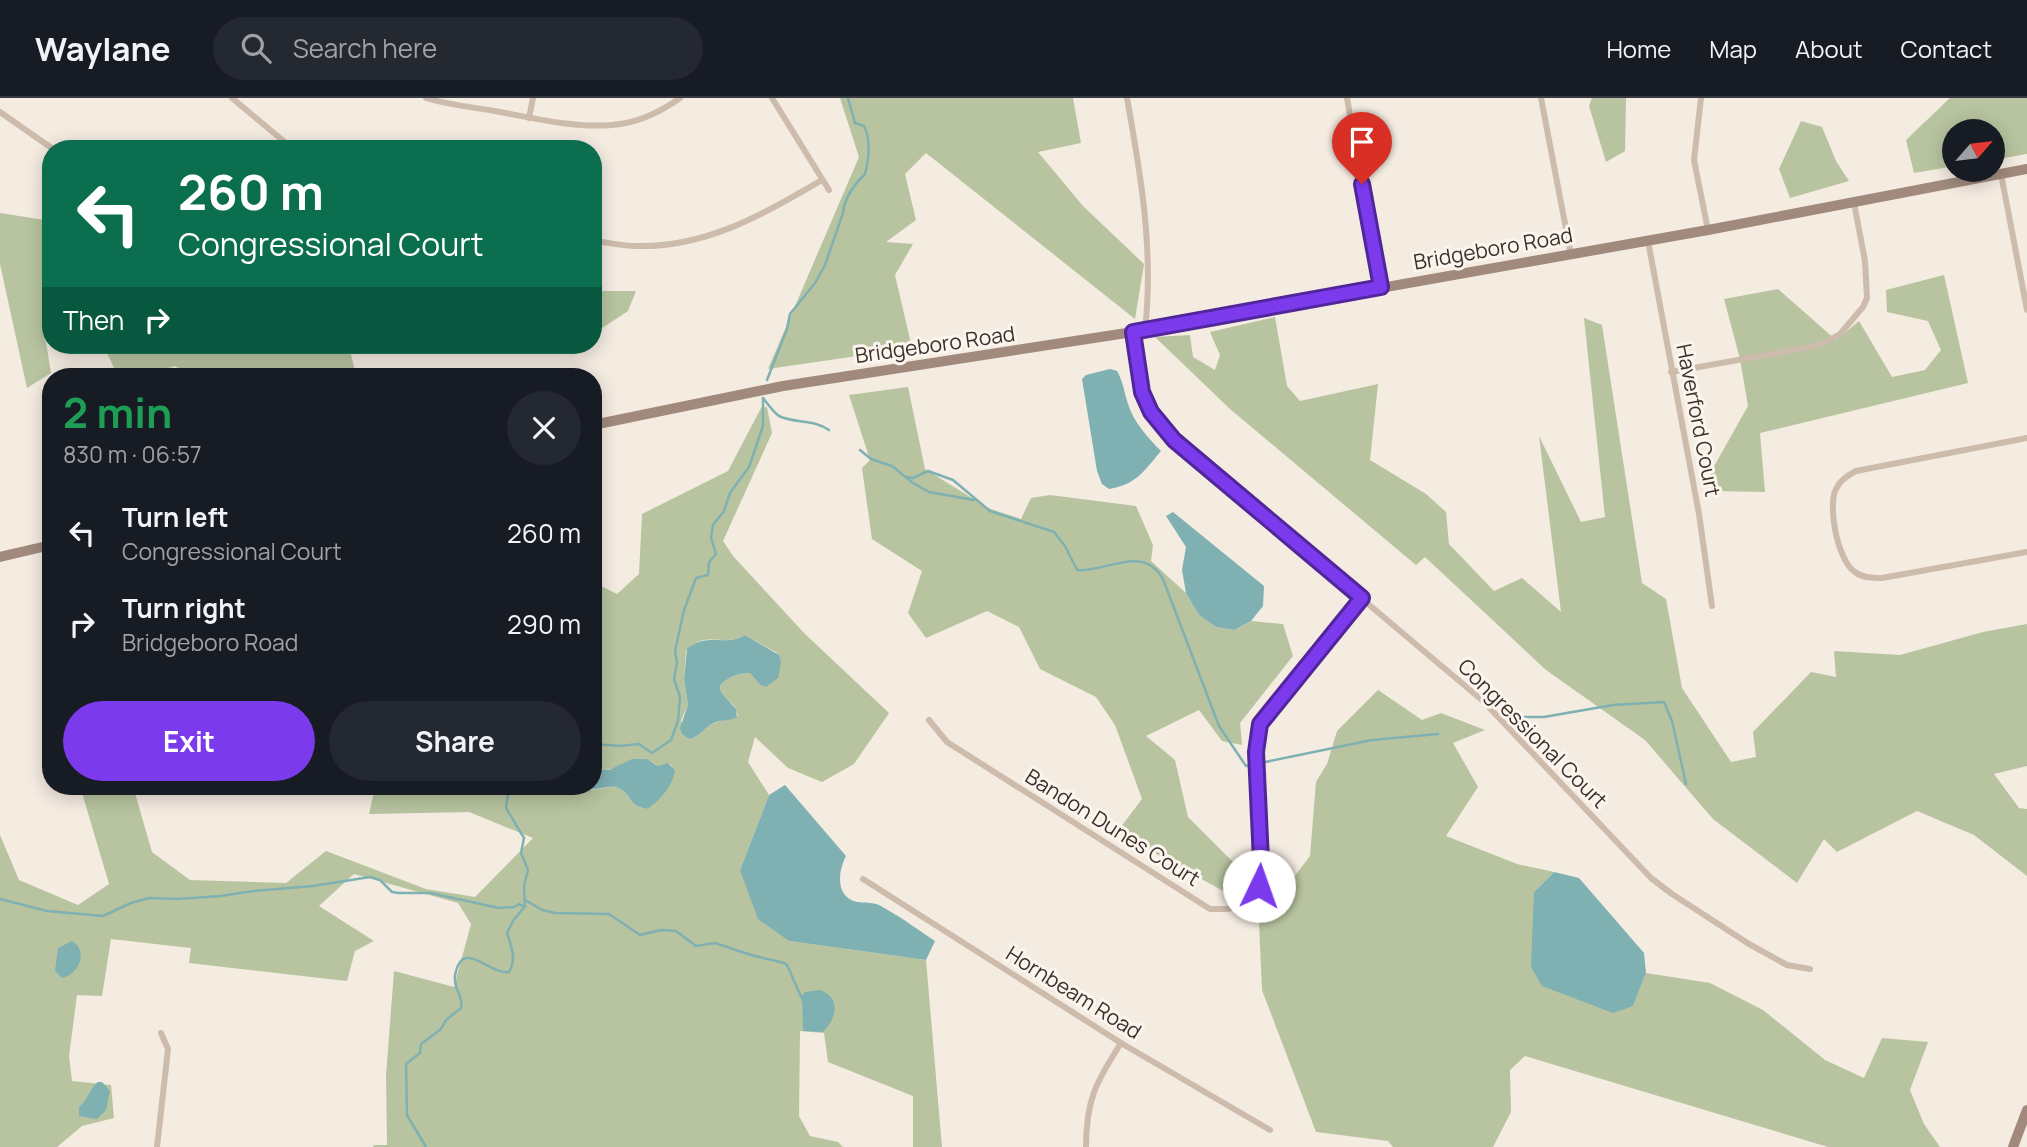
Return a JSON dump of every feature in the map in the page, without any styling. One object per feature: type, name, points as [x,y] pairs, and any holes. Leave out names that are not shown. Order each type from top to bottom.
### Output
[{"type":"main road","name":"Bridgeboro Road","points":[[2006,173],[2027,169]]},
{"type":"main road","name":"Bridgeboro Road","points":[[602,423],[783,386],[1145,330],[1854,204],[1962,182]]},
{"type":"main road","points":[[0,557],[42,547]]},
{"type":"main road","points":[[2013,1147],[2027,1110]]},
{"type":"street","points":[[232,98],[281,140]]},
{"type":"street","points":[[426,98],[529,118],[593,125],[641,120],[660,112],[680,98]]},
{"type":"street","points":[[529,118],[533,98]]},
{"type":"street","points":[[772,98],[829,190]]},
{"type":"street","points":[[1127,98],[1148,236],[1149,295],[1145,330]]},
{"type":"street","points":[[1347,98],[1381,287]]},
{"type":"street","points":[[1541,98],[1571,255]]},
{"type":"street","points":[[1701,98],[1694,160],[1708,230]]},
{"type":"street","points":[[0,112],[42,141]]},
{"type":"street","points":[[602,242],[636,246],[678,244],[720,234],[758,218],[822,180]]},
{"type":"street","points":[[2003,182],[2027,310]]},
{"type":"street","points":[[1671,372],[1811,347],[1840,334],[1863,307],[1868,290],[1854,204]]},
{"type":"street","name":"Haverford Court","points":[[1648,241],[1699,514],[1712,606]]},
{"type":"street","name":"Congressional Court","points":[[1133,332],[1142,392],[1151,412],[1174,440],[1483,701],[1651,878],[1749,944],[1787,965],[1810,969]]},
{"type":"street","points":[[2027,438],[1856,471],[1843,479],[1837,487],[1832,508],[1842,556],[1850,568],[1864,576],[1882,578],[2027,552]]},
{"type":"street","name":"Bandon Dunes Court","points":[[929,720],[947,742],[1210,909],[1229,909],[1247,902],[1259,886],[1261,861],[1256,752],[1260,724],[1362,598]]},
{"type":"street","name":"Hornbeam Road","points":[[863,879],[1121,1043],[1270,1130]]},
{"type":"street","points":[[158,1147],[167,1049],[161,1034]]},
{"type":"street","points":[[1086,1147],[1086,1118],[1091,1096],[1097,1080],[1121,1043]]},
{"type":"green space","points":[[840,98],[1073,98],[1081,143],[1038,152],[1083,206],[1144,264],[1135,319],[926,153],[905,174],[916,220],[886,242],[913,244],[895,275],[912,348],[768,369],[859,157]]},
{"type":"green space","points":[[1592,98],[1626,98],[1625,151],[1606,162],[1589,106]]},
{"type":"green space","points":[[1950,98],[2027,98],[2027,154],[2006,158],[2006,119],[1942,119],[1942,168],[1914,173],[1906,140]]},
{"type":"green space","points":[[1801,121],[1822,127],[1836,161],[1849,181],[1790,198],[1779,169]]},
{"type":"green space","points":[[0,213],[42,220],[42,354],[48,354],[50,368],[42,368],[42,379],[27,388],[0,264]]},
{"type":"green space","points":[[1944,275],[1968,383],[1760,433],[1765,492],[1714,491],[1708,477],[1748,406],[1740,359],[1724,299],[1778,289],[1836,340],[1859,321],[1892,377],[1925,370],[1941,350],[1928,321],[1887,312],[1886,290]]},
{"type":"green space","points":[[602,291],[636,291],[628,311],[602,328]]},
{"type":"green space","points":[[1275,317],[1287,386],[1300,401],[1378,384],[1370,460],[1426,494],[1446,512],[1449,544],[1494,591],[1522,578],[1561,612],[1539,436],[1581,522],[1605,517],[1584,318],[1602,325],[1642,583],[1666,599],[1682,688],[1731,762],[1756,757],[1753,732],[1811,672],[1836,677],[1834,651],[1900,655],[1983,632],[2027,624],[2027,766],[1994,774],[2019,808],[2027,809],[2027,876],[1974,835],[1917,811],[1837,852],[1824,839],[1797,883],[1713,819],[1645,740],[1546,670],[1425,557],[1416,565],[1230,409],[1155,337],[1190,335],[1193,357],[1215,370],[1220,355],[1210,332]]},
{"type":"green space","points":[[107,354],[351,354],[354,368],[175,366],[114,368]]},
{"type":"green space","points":[[908,387],[925,469],[988,508],[1021,519],[1031,498],[1050,495],[1136,506],[1153,545],[1151,561],[1186,593],[1199,615],[1216,627],[1234,630],[1251,621],[1283,624],[1293,656],[1240,723],[1242,745],[1222,741],[1199,710],[1146,736],[1175,760],[1188,817],[1235,864],[1237,887],[1225,892],[1117,832],[1142,799],[1115,725],[1096,697],[1040,669],[1019,627],[987,611],[926,638],[908,613],[922,571],[872,539],[862,468],[870,460],[849,395]]},
{"type":"green space","points":[[767,407],[772,433],[723,541],[733,556],[805,634],[889,713],[854,764],[822,782],[788,768],[755,737],[748,762],[769,795],[740,870],[789,941],[926,960],[942,1147],[913,1147],[913,1096],[828,1062],[824,1033],[800,1031],[799,1116],[810,1136],[838,1142],[843,1147],[373,1147],[387,1145],[386,1076],[394,971],[454,987],[471,924],[458,903],[354,874],[319,906],[374,941],[355,951],[347,981],[189,963],[191,948],[111,939],[102,996],[77,995],[69,1056],[72,1081],[111,1085],[114,1118],[82,1126],[57,1147],[0,1147],[0,835],[19,880],[78,905],[109,884],[83,795],[136,795],[152,852],[190,880],[286,883],[326,851],[426,889],[475,897],[533,838],[469,812],[369,814],[373,796],[602,795],[602,788],[615,787],[636,805],[647,809],[663,794],[675,770],[670,764],[658,766],[651,761],[639,759],[602,770],[602,586],[617,594],[639,574],[642,514],[728,471],[761,408]],"holes":[[[745,635],[777,653],[778,675],[766,687],[760,685],[750,673],[726,680],[720,686],[721,692],[735,707],[738,716],[715,723],[689,739],[681,721],[688,705],[684,679],[686,651],[693,645],[700,641],[730,640]]]},
{"type":"green space","points":[[1378,690],[1422,720],[1441,713],[1485,730],[1453,743],[1478,787],[1446,836],[1517,864],[1554,872],[1534,892],[1633,1006],[1646,973],[1710,983],[1763,1010],[1825,1060],[1864,1078],[1882,1038],[1928,1042],[1910,1090],[1924,1124],[1940,1147],[1828,1147],[1525,1056],[1510,1070],[1511,1112],[1493,1147],[1393,1147],[1388,1141],[1316,1132],[1262,990],[1259,923],[1310,856],[1316,782],[1327,764],[1337,731]]},
{"type":"water","points":[[1110,369],[1117,371],[1119,375],[1137,423],[1161,451],[1133,480],[1109,489],[1102,484],[1097,471],[1082,379],[1086,375]]},
{"type":"water","points":[[1173,512],[1264,586],[1263,606],[1251,621],[1234,630],[1216,627],[1199,615],[1186,593],[1182,570],[1186,547],[1166,516]]},
{"type":"water","points":[[745,635],[779,655],[781,662],[778,678],[766,687],[760,685],[750,673],[726,680],[720,686],[721,692],[736,709],[737,717],[714,723],[689,739],[682,734],[680,728],[688,705],[684,679],[687,649],[701,641],[731,640]]},
{"type":"water","points":[[632,759],[647,759],[658,766],[668,763],[675,770],[665,792],[647,809],[633,803],[620,789],[602,788],[602,770],[609,770]]},
{"type":"water","points":[[785,785],[846,856],[840,876],[845,895],[857,902],[879,905],[935,941],[926,960],[789,941],[758,919],[740,870],[769,795]]},
{"type":"water","points":[[1554,872],[1579,878],[1644,953],[1646,973],[1633,1006],[1613,1013],[1542,986],[1531,967],[1534,892]]},
{"type":"water","points":[[72,941],[80,950],[80,962],[73,972],[62,978],[55,971],[58,948]]},
{"type":"water","points":[[820,990],[832,998],[834,1015],[823,1032],[803,1031],[802,996],[805,992]]},
{"type":"water","points":[[102,1082],[110,1091],[106,1110],[97,1119],[79,1116],[79,1107],[95,1084]]},
{"type":"waterway","points":[[767,380],[787,329],[790,314],[815,283],[825,265],[848,196],[865,174],[868,137],[864,126],[855,123],[848,98]]},
{"type":"waterway","points":[[763,398],[779,416],[817,424],[829,430]]},
{"type":"waterway","points":[[602,745],[639,744],[652,753],[671,740],[678,721],[680,697],[674,679],[677,663],[675,651],[684,610],[696,578],[708,575],[709,562],[716,554],[711,538],[713,525],[724,511],[730,493],[749,467],[763,426],[763,398]]},
{"type":"waterway","points":[[860,450],[871,459],[892,466],[929,492],[974,500]]},
{"type":"waterway","points":[[907,477],[913,478],[928,471],[953,480],[990,511],[1054,532],[1065,546],[1077,570],[1134,561],[1154,568],[1163,579],[1219,726],[1246,766],[1372,740],[1438,734]]},
{"type":"waterway","points":[[1520,717],[1544,717],[1613,705],[1664,702],[1672,721],[1686,784]]},
{"type":"waterway","points":[[426,1147],[407,1115],[406,1064],[420,1053],[421,1044],[441,1029],[446,1020],[461,1008],[455,976],[458,964],[463,959],[470,958],[509,972],[513,962],[507,933],[525,906],[524,886],[528,870],[521,853],[524,838],[506,808],[508,795]]},
{"type":"waterway","points":[[0,899],[47,911],[103,916],[149,898],[221,896],[370,877],[380,880],[392,892],[430,893],[499,908],[519,904],[525,907]]},
{"type":"waterway","points":[[527,901],[542,910],[555,913],[609,914],[640,935],[661,930],[676,931],[696,946],[715,943],[784,963],[803,1001]]},
{"type":"route","points":[[1259,886],[1261,861],[1256,752],[1260,724],[1362,598],[1174,440],[1151,412],[1142,392],[1133,332],[1381,287],[1362,184]]}]
